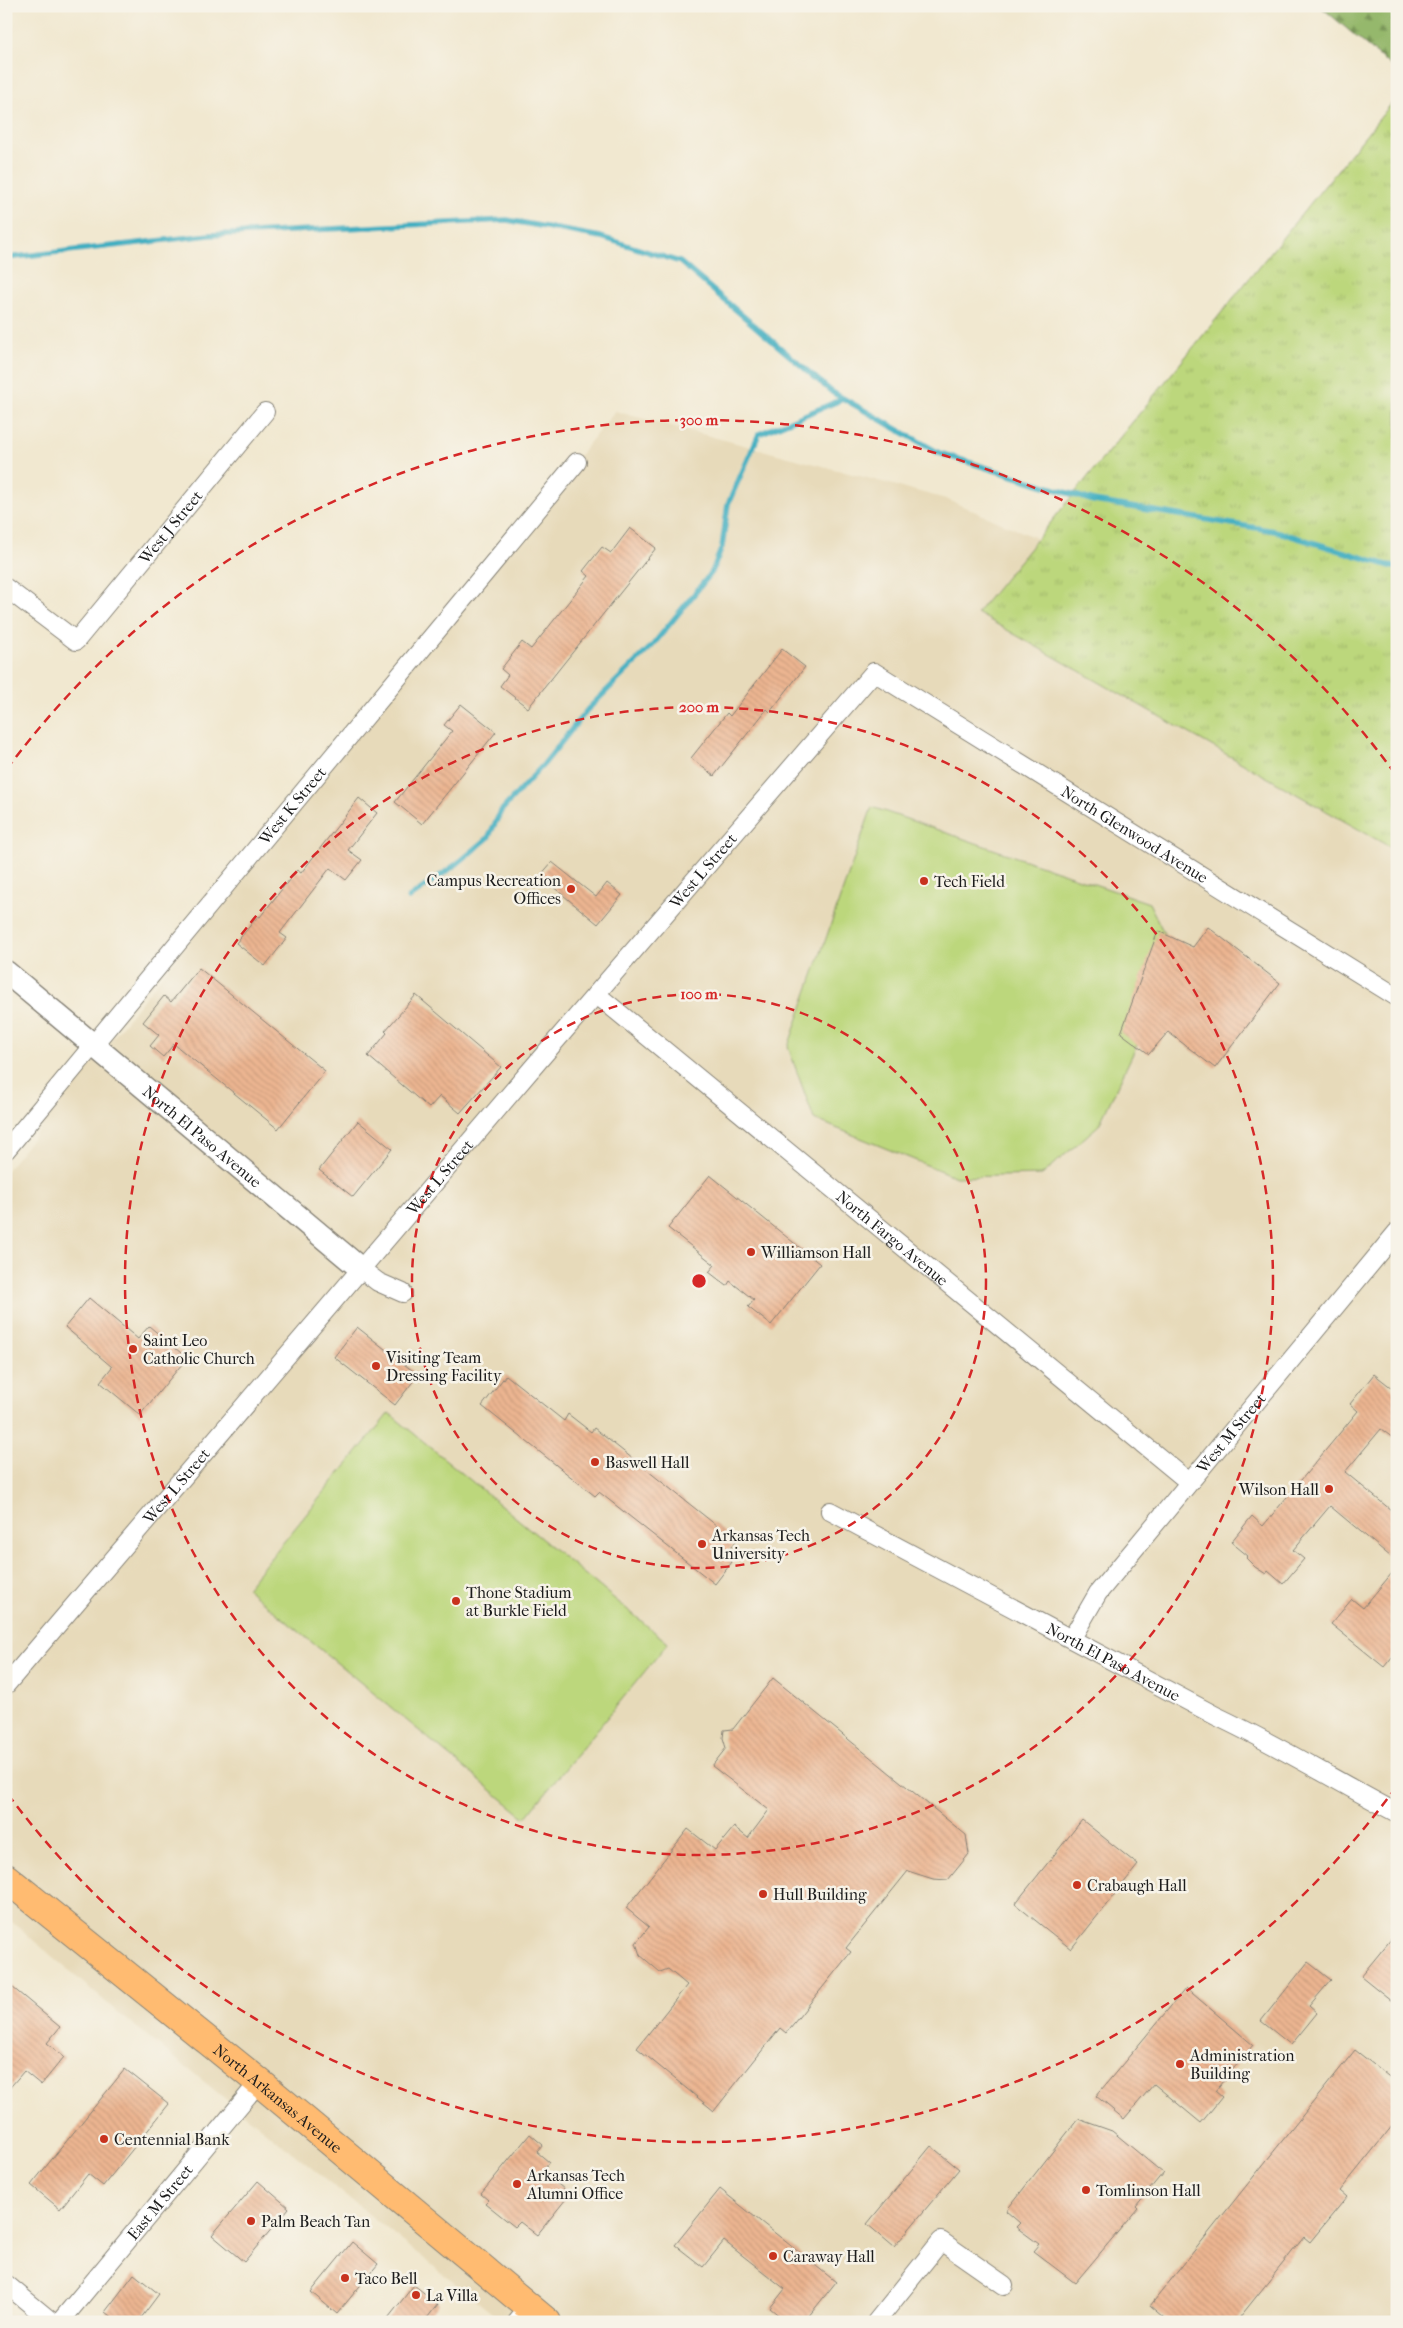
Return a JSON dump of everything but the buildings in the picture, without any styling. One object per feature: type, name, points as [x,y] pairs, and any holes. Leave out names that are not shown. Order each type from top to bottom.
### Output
[{"type":"highway","name":"North Arkansas Avenue","points":[[6,1878],[259,2082],[531,2317]]},
{"type":"street","name":"West J Street","points":[[6,588],[76,641],[265,412]]},
{"type":"street","name":"West K Street","points":[[6,1150],[577,462]]},
{"type":"street","name":"West L Street","points":[[6,1686],[596,994],[874,672]]},
{"type":"street","name":"North Glenwood Avenue","points":[[874,672],[1397,997]]},
{"type":"street","name":"North El Paso Avenue","points":[[6,972],[361,1269],[378,1282],[403,1293]]},
{"type":"street","name":"North Fargo Avenue","points":[[596,994],[1189,1482]]},
{"type":"street","name":"West M Street","points":[[1072,1638],[1098,1593],[1397,1232]]},
{"type":"street","name":"North El Paso Avenue","points":[[830,1511],[1216,1716],[1260,1736],[1335,1781],[1397,1813]]},
{"type":"street","name":"East M Street","points":[[60,2322],[259,2082]]},
{"type":"street","points":[[876,2322],[941,2242],[1004,2285]]},
{"type":"street","points":[[6,2284],[52,2322]]},
{"type":"shaded area","name":"Arkansas Tech University","points":[[615,411],[946,499],[1045,542],[1397,777],[1397,2322],[503,2322],[115,2010],[6,1917],[6,1171]]},
{"type":"green space","points":[[1320,6],[1397,6],[1397,71]]},
{"type":"green space","points":[[1397,97],[1397,851],[977,613]]},
{"type":"green space","points":[[872,807],[1149,903],[1165,935],[1146,1026],[1099,1125],[1042,1175],[956,1177],[814,1119],[788,1047]]},
{"type":"green space","points":[[389,1413],[668,1643],[525,1818],[246,1588]]},
{"type":"waterway","points":[[6,258],[210,235],[507,220],[601,237],[680,262],[832,392],[939,453],[1094,501],[1275,531],[1397,568]]},
{"type":"waterway","points":[[409,898],[458,863],[488,838],[501,811],[544,764],[588,709],[652,646],[712,572],[722,547],[728,504],[759,434],[843,399]]},
{"type":"place","name":"Tech Field","points":[[924,881]]},
{"type":"place","name":"Campus Recreation Offices","points":[[571,889]]},
{"type":"place","name":"Williamson Hall","points":[[751,1252]]},
{"type":"place","name":"Saint Leo Catholic Church","points":[[133,1349]]},
{"type":"place","name":"Visiting Team Dressing Facility","points":[[376,1366]]},
{"type":"place","name":"Baswell Hall","points":[[595,1462]]},
{"type":"place","name":"Wilson Hall","points":[[1329,1489]]},
{"type":"place","name":"Arkansas Tech University","points":[[702,1544]]},
{"type":"place","name":"Thone Stadium at Burkle Field","points":[[456,1601]]},
{"type":"place","name":"Crabaugh Hall","points":[[1077,1885]]},
{"type":"place","name":"Hull Building","points":[[763,1894]]},
{"type":"place","name":"Administration Building","points":[[1180,2064]]},
{"type":"place","name":"Centennial Bank","points":[[104,2139]]},
{"type":"place","name":"Arkansas Tech Alumni Office","points":[[517,2184]]},
{"type":"place","name":"Tomlinson Hall","points":[[1086,2190]]},
{"type":"place","name":"Palm Beach Tan","points":[[251,2221]]},
{"type":"place","name":"Caraway Hall","points":[[773,2256]]},
{"type":"place","name":"Taco Bell","points":[[345,2278]]},
{"type":"place","name":"La Villa","points":[[416,2295]]}]
